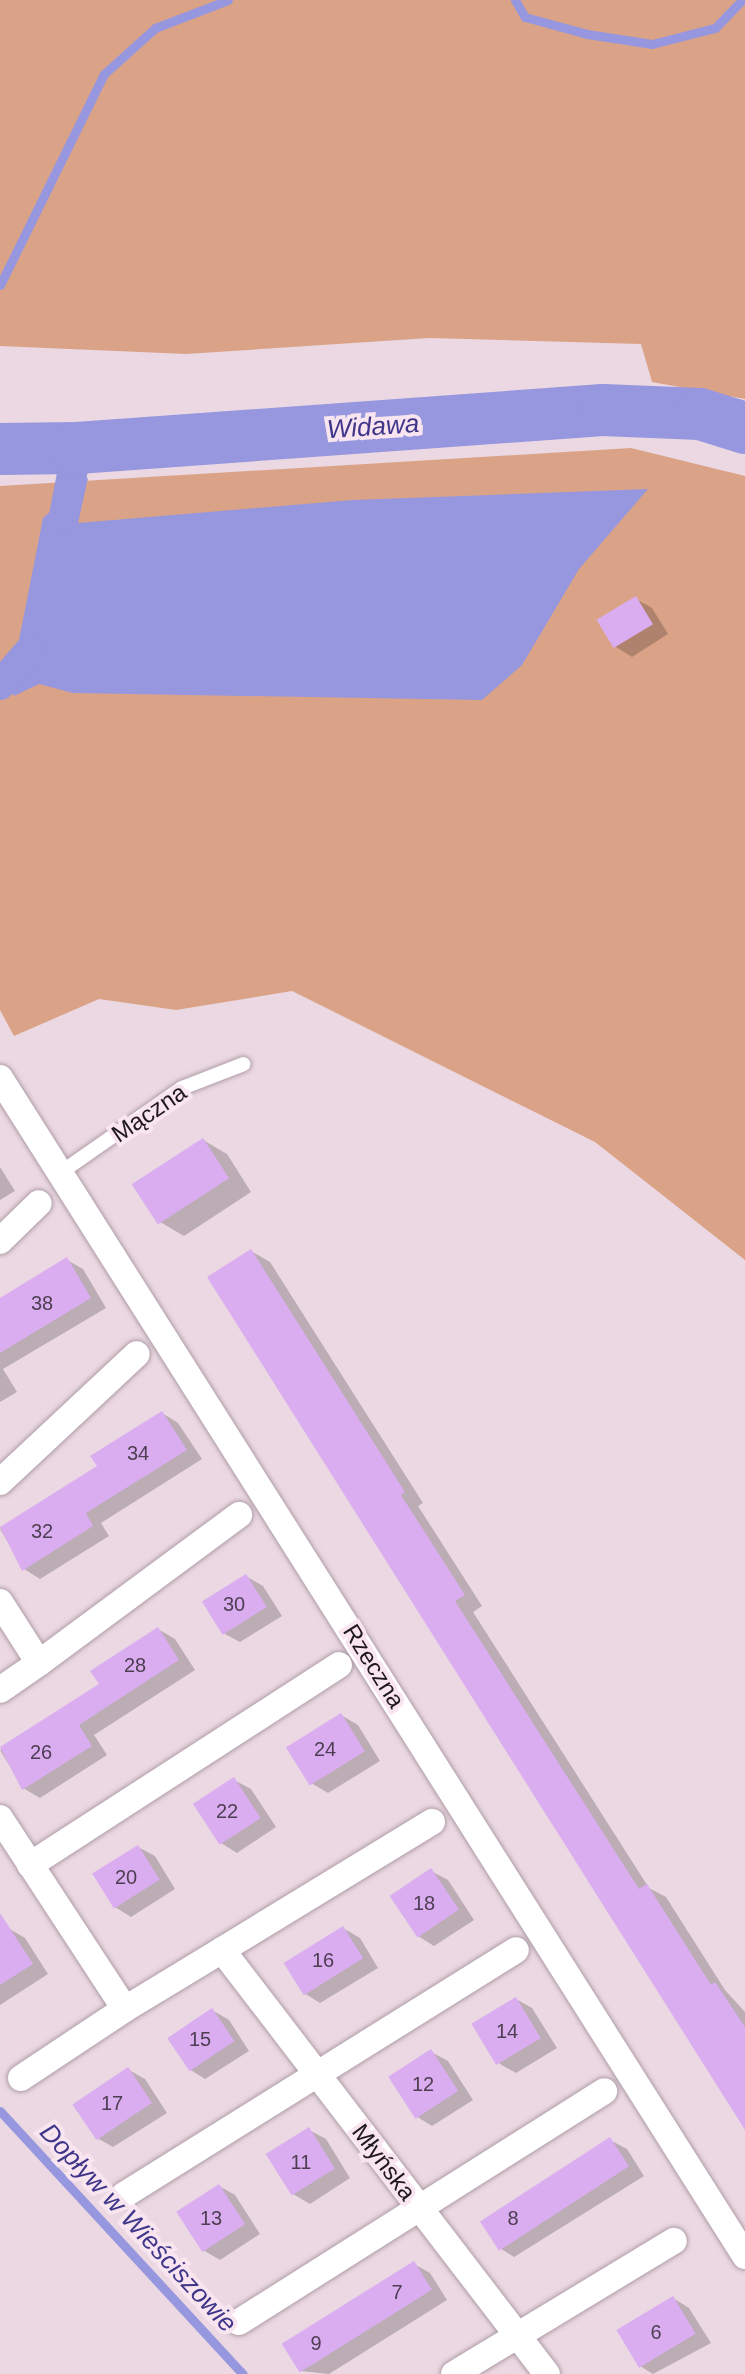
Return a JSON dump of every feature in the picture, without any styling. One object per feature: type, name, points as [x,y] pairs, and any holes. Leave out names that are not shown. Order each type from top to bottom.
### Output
[{"type":"street","name":"Rzeczna","points":[[0,1078],[745,2256]]},
{"type":"street","points":[[0,1241],[39,1203]]},
{"type":"street","points":[[0,1482],[137,1354]]},
{"type":"street","points":[[0,1690],[239,1515]]},
{"type":"street","points":[[0,1602],[39,1663]]},
{"type":"street","points":[[30,1865],[339,1665]]},
{"type":"street","points":[[0,1818],[125,2009]]},
{"type":"street","points":[[21,2078],[125,2009],[432,1822]]},
{"type":"street","name":"Młyńska","points":[[222,1950],[547,2374]]},
{"type":"street","points":[[124,2195],[516,1950]]},
{"type":"street","points":[[239,2322],[604,2091]]},
{"type":"street","points":[[454,2374],[674,2241]]},
{"type":"lane","name":"Mączna","points":[[60,1173],[182,1088],[244,1064]]},
{"type":"shaded area","points":[[0,0],[745,0],[745,399],[652,382],[641,344],[429,338],[186,354],[0,346]]},
{"type":"shaded area","points":[[631,448],[745,476],[745,1260],[595,1142],[292,991],[176,1010],[99,999],[14,1036],[0,1010],[0,486]]},
{"type":"water","points":[[88,478],[78,523],[353,500],[648,489],[579,569],[522,665],[482,700],[73,693],[39,684],[14,696],[0,670],[17,650],[43,518],[58,505],[61,483]]},
{"type":"building","points":[[636,596],[653,624],[614,648],[597,620]]},
{"type":"building","points":[[203,1138],[229,1178],[158,1225],[132,1184]]},
{"type":"building","points":[[251,1249],[405,1492],[401,1495],[465,1595],[455,1601],[639,1889],[647,1884],[711,1985],[715,1982],[745,2027],[745,2130],[207,1277]]},
{"type":"building","points":[[67,1257],[91,1298],[0,1353],[0,1298]]},
{"type":"building","points":[[162,1411],[187,1450],[86,1513],[93,1526],[22,1571],[0,1527],[97,1466],[90,1456]]},
{"type":"building","points":[[246,1574],[267,1607],[223,1635],[202,1602]]},
{"type":"building","points":[[158,1627],[179,1660],[79,1725],[92,1746],[22,1790],[0,1747],[99,1684],[90,1671]]},
{"type":"building","points":[[341,1713],[365,1751],[310,1786],[286,1747]]},
{"type":"building","points":[[234,1777],[261,1818],[220,1845],[193,1804]]},
{"type":"building","points":[[138,1845],[160,1880],[114,1908],[92,1874]]},
{"type":"building","points":[[431,1868],[459,1909],[418,1937],[390,1896]]},
{"type":"building","points":[[0,1913],[33,1964],[0,1985]]},
{"type":"building","points":[[343,1926],[363,1958],[304,1995],[284,1963]]},
{"type":"building","points":[[516,1997],[541,2038],[496,2065],[471,2024]]},
{"type":"building","points":[[212,2008],[234,2041],[190,2071],[167,2038]]},
{"type":"building","points":[[431,2049],[458,2091],[415,2119],[388,2077]]},
{"type":"building","points":[[128,2067],[152,2103],[96,2140],[72,2104]]},
{"type":"building","points":[[309,2127],[335,2169],[292,2196],[266,2154]]},
{"type":"building","points":[[610,2137],[629,2166],[499,2251],[480,2221]]},
{"type":"building","points":[[219,2184],[245,2224],[202,2252],[176,2212]]},
{"type":"building","points":[[414,2261],[432,2290],[300,2373],[282,2344]]},
{"type":"building","points":[[673,2296],[696,2334],[639,2368],[616,2330]]},
{"type":"waterway","points":[[0,285],[104,74],[155,28],[228,0]]},
{"type":"waterway","points":[[515,0],[525,17],[587,34],[652,44],[715,28],[742,0]]},
{"type":"waterway","name":"Widawa","points":[[0,449],[77,448],[603,410],[700,414],[745,428]]},
{"type":"waterway","points":[[63,521],[77,448]]},
{"type":"waterway","points":[[0,685],[31,649]]},
{"type":"waterway","name":"Dopływ w Wieściszowie","points":[[0,2111],[243,2374]]}]
